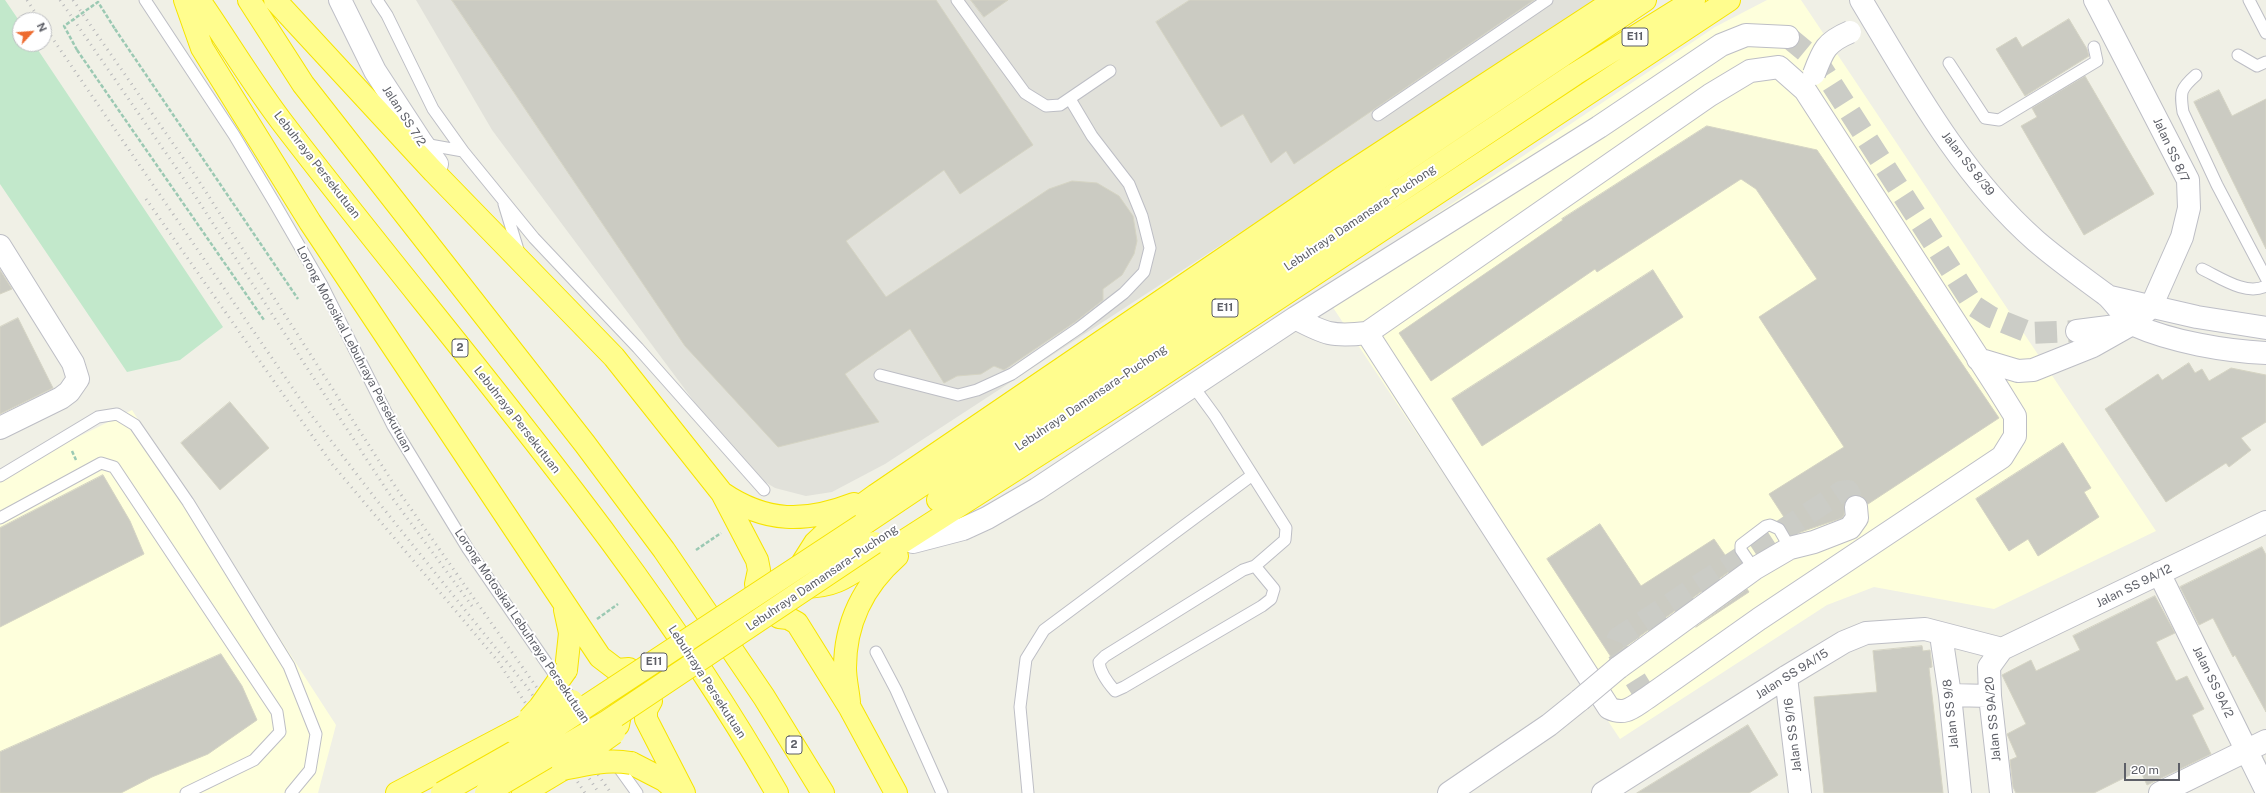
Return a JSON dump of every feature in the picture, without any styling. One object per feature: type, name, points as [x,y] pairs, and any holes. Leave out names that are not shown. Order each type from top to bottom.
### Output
[{"type":"highway","points":[[185,0],[202,48],[310,222],[600,657],[608,665],[617,670],[629,668],[756,584],[821,586],[837,581],[865,566],[951,509],[1141,389],[1729,0]]},
{"type":"highway","name":"Lebuhraya Persekutuan","points":[[199,0],[283,124],[546,456],[626,560],[719,699],[777,793]]},
{"type":"highway","name":"2","points":[[249,0],[303,84],[585,444],[664,550],[764,697],[823,793]]},
{"type":"highway","points":[[275,0],[482,222],[614,357],[722,493],[756,560],[759,570],[756,584]]},
{"type":"highway","points":[[649,710],[779,617],[794,586],[803,562],[815,543],[832,527],[876,495],[1342,178],[1615,0]]},
{"type":"highway","name":"Lebuhraya Damansara–Puchong","points":[[442,793],[532,742],[735,610],[1645,0]]},
{"type":"highway","name":"Lebuhraya Damansara–Puchong","points":[[486,793],[608,721],[1575,74],[1694,0]]},
{"type":"highway","points":[[722,493],[753,510],[775,516],[799,518],[841,509],[876,495]]},
{"type":"highway","points":[[850,708],[845,668],[850,633],[858,606],[880,572],[951,509]]},
{"type":"highway","points":[[517,730],[540,707],[566,670],[570,633],[564,604]]},
{"type":"highway","points":[[779,617],[788,618],[797,623],[850,708],[896,793]]},
{"type":"highway","points":[[523,793],[614,733],[619,724],[629,668]]},
{"type":"highway","points":[[397,793],[578,698],[591,694],[603,694],[625,696],[649,710],[684,793]]},
{"type":"highway","points":[[557,772],[607,761],[631,763],[664,780],[679,793]]},
{"type":"street","name":"Jalan SS 7/2","points":[[340,0],[375,71],[422,144],[482,222]]},
{"type":"street","name":"Jalan SS 8/39","points":[[1861,0],[1914,89],[1977,179],[2035,241],[2110,297],[2132,324]]},
{"type":"street","name":"Jalan SS 8/7","points":[[2095,0],[2188,180],[2190,208],[2182,237],[2151,307]]},
{"type":"street","points":[[1809,82],[1822,51],[1834,39],[1873,19]]},
{"type":"street","points":[[913,542],[963,529],[987,518],[1037,489],[1295,318],[1599,127],[1721,45],[1746,35],[1788,37]]},
{"type":"street","points":[[1295,318],[1320,332],[1342,336],[1367,333],[1710,95],[1750,71],[1779,67],[1809,82],[1978,359],[2015,416],[2015,436],[2002,458],[1759,619],[1647,698],[1628,710],[1618,712],[1608,708],[1367,333]]},
{"type":"street","points":[[0,246],[73,363],[78,379],[69,392],[61,398],[0,428]]},
{"type":"street","name":"Jalan SS 8/39","points":[[2110,297],[2197,317],[2266,328]]},
{"type":"street","points":[[1997,387],[2026,371],[2093,346],[2132,324],[2151,307]]},
{"type":"street","points":[[2077,331],[2132,324],[2175,338],[2243,352],[2266,353]]},
{"type":"street","points":[[1978,359],[2026,371]]},
{"type":"street","points":[[1449,793],[1549,725],[1618,668],[1754,569],[1790,548],[1814,542],[1850,528],[1857,518],[1856,507]]},
{"type":"street","name":"Jalan SS 9A/12","points":[[2002,649],[2266,522]]},
{"type":"street","name":"Jalan SS 9A/2","points":[[2159,573],[2266,790]]},
{"type":"street","name":"Jalan SS 9A/15","points":[[1603,793],[1786,677],[1844,642],[1866,633],[1925,629],[2002,649]]},
{"type":"street","name":"Jalan SS 9/8","points":[[1941,634],[1950,695],[1960,793]]},
{"type":"street","name":"Jalan SS 9A/20","points":[[2000,793],[1990,696],[1989,667],[2002,649]]},
{"type":"street","name":"Jalan SS 9/16","points":[[1786,677],[1800,793]]},
{"type":"street","points":[[1950,695],[1990,696]]},
{"type":"street","points":[[2160,793],[2266,741]]},
{"type":"lane","name":"Lorong Motosikal Lebuhraya Persekutuan","points":[[145,0],[234,135],[274,202],[322,285],[393,426],[468,549],[637,793]]},
{"type":"lane","points":[[377,0],[387,15],[433,109],[463,151],[534,238],[638,348],[764,490]]},
{"type":"lane","points":[[957,0],[1025,93],[1046,106],[1060,105],[1110,71]]},
{"type":"lane","points":[[1378,115],[1547,0]]},
{"type":"lane","points":[[2249,0],[2266,32]]},
{"type":"lane","points":[[1949,62],[1985,118],[1999,120],[2097,61],[2094,47]]},
{"type":"lane","points":[[2238,55],[2257,66],[2266,62]]},
{"type":"lane","points":[[2196,75],[2183,86],[2181,99],[2183,112],[2217,185],[2266,278]]},
{"type":"lane","points":[[880,375],[958,395],[977,390],[1012,374],[1078,328],[1124,293],[1144,272],[1150,248],[1142,216],[1129,184],[1092,136],[1070,99]]},
{"type":"lane","points":[[422,144],[463,151]]},
{"type":"lane","points":[[503,200],[521,261]]},
{"type":"lane","points":[[274,202],[310,222]]},
{"type":"lane","points":[[2202,270],[2242,287],[2258,290],[2266,286]]},
{"type":"lane","points":[[1193,386],[1215,416],[1251,476],[1286,528],[1285,540],[1255,566],[1243,570],[1105,656],[1099,662],[1109,684],[1115,691],[1124,687],[1262,606],[1271,598],[1274,589],[1255,566]]},
{"type":"lane","points":[[0,476],[98,417],[117,414],[135,425],[188,502],[289,666],[316,734],[310,770],[291,793]]},
{"type":"lane","points":[[0,518],[101,463],[114,467],[277,712],[280,732],[254,760],[186,793]]},
{"type":"lane","points":[[1028,793],[1020,707],[1026,658],[1044,630],[1251,476]]},
{"type":"lane","points":[[1754,569],[1741,550],[1741,545],[1766,526],[1770,525],[1779,529],[1790,548]]},
{"type":"lane","points":[[876,652],[896,690],[942,793]]},
{"type":"path","points":[[264,320],[77,50],[64,26],[98,2],[298,299]]},
{"type":"path","points":[[696,550],[721,533]]},
{"type":"path","points":[[592,623],[618,604]]},
{"type":"shaded area","points":[[0,0],[5,0],[13,12],[12,52],[39,52],[223,327],[180,360],[127,372],[0,184]]},
{"type":"shaded area","points":[[416,0],[1597,0],[885,464],[832,492],[806,496],[775,488],[745,470],[492,130]]},
{"type":"shaded area","points":[[1767,0],[1801,0],[2156,531],[1994,609],[1874,587],[1827,605],[1620,739],[1322,291],[1715,27]]},
{"type":"shaded area","points":[[132,410],[336,725],[318,793],[0,793],[0,476]]},
{"type":"building","points":[[452,0],[936,0],[1033,145],[960,194],[944,170],[846,241],[886,297],[1049,189],[1072,181],[1097,183],[1119,196],[1133,216],[1137,241],[1134,254],[1122,275],[1103,289],[1103,300],[1075,322],[1004,370],[994,366],[981,374],[957,376],[944,383],[910,329],[845,374],[879,422],[778,447],[685,346]]},
{"type":"building","points":[[971,0],[1008,0],[984,17]]},
{"type":"building","points":[[1190,0],[1534,0],[1294,164],[1286,151],[1271,163],[1243,114],[1221,127],[1156,22]]},
{"type":"building","points":[[2069,19],[2087,49],[2089,56],[2025,96],[1996,49],[2016,37],[2022,47]]},
{"type":"building","points":[[2085,76],[2154,194],[2084,235],[2021,126],[2037,117],[2032,108]]},
{"type":"building","points":[[2219,90],[2232,116],[2266,99],[2266,249],[2194,102]]},
{"type":"building","points":[[1707,126],[1817,150],[1999,418],[1868,504],[1861,496],[1849,497],[1845,502],[1844,515],[1842,518],[1795,534],[1769,494],[1844,447],[1759,317],[1817,279],[1756,189],[1741,179],[1597,272],[1595,269],[1431,381],[1399,333],[1563,220],[1562,219]]},
{"type":"building","points":[[0,270],[12,289],[0,294]]},
{"type":"building","points":[[1653,270],[1683,317],[1482,446],[1452,399]]},
{"type":"building","points":[[18,318],[53,388],[0,414],[0,327]]},
{"type":"building","points":[[2189,363],[2195,373],[2202,369],[2209,381],[2231,368],[2266,375],[2266,422],[2241,438],[2251,450],[2229,467],[2226,463],[2166,502],[2105,409],[2158,374],[2162,380]]},
{"type":"building","points":[[230,402],[269,448],[220,490],[181,443]]},
{"type":"building","points":[[2063,443],[2091,488],[2084,492],[2099,517],[2038,556],[2028,539],[2009,551],[1976,499]]},
{"type":"building","points":[[103,475],[130,521],[144,554],[0,627],[0,528]]},
{"type":"building","points":[[1600,524],[1641,586],[1714,539],[1734,568],[1611,657],[1547,559]]},
{"type":"building","points":[[2262,547],[2266,555],[2266,712],[2235,655],[2233,657],[2213,618],[2199,625],[2180,587]]},
{"type":"building","points":[[1747,589],[1749,592],[1696,627]]},
{"type":"building","points":[[2155,596],[2175,633],[2156,642],[2176,681],[2187,676],[2204,709],[2192,715],[2211,754],[2147,785],[2140,770],[2094,793],[2016,793],[2013,787],[2010,760],[2017,757],[2007,734],[2026,724],[2002,675],[2031,660],[2036,671],[2080,650],[2073,636]]},
{"type":"building","points":[[1922,646],[1923,651],[1930,650],[1932,667],[1929,668],[1943,793],[1824,793],[1814,697],[1877,692],[1873,651]]},
{"type":"building","points":[[221,654],[242,686],[257,720],[208,754],[152,777],[121,793],[0,793],[0,752]]},
{"type":"building","points":[[1748,725],[1778,775],[1749,793],[1637,793]]},
{"type":"tunnel","points":[[1788,37],[1817,61],[1974,306],[1991,317],[2031,333],[2077,331]]},
{"type":"tunnel","points":[[1647,698],[1615,646],[1618,638],[1841,492],[1848,491],[1856,507]]},
{"type":"railway","points":[[27,0],[35,12]]},
{"type":"railway","points":[[60,0],[186,182],[388,492],[472,606]]},
{"type":"railway","points":[[73,0],[195,175],[397,489],[611,793]]},
{"type":"railway","points":[[52,38],[309,412],[375,498],[527,687],[599,793]]},
{"type":"railway","points":[[146,199],[332,464],[497,660],[585,793]]}]
